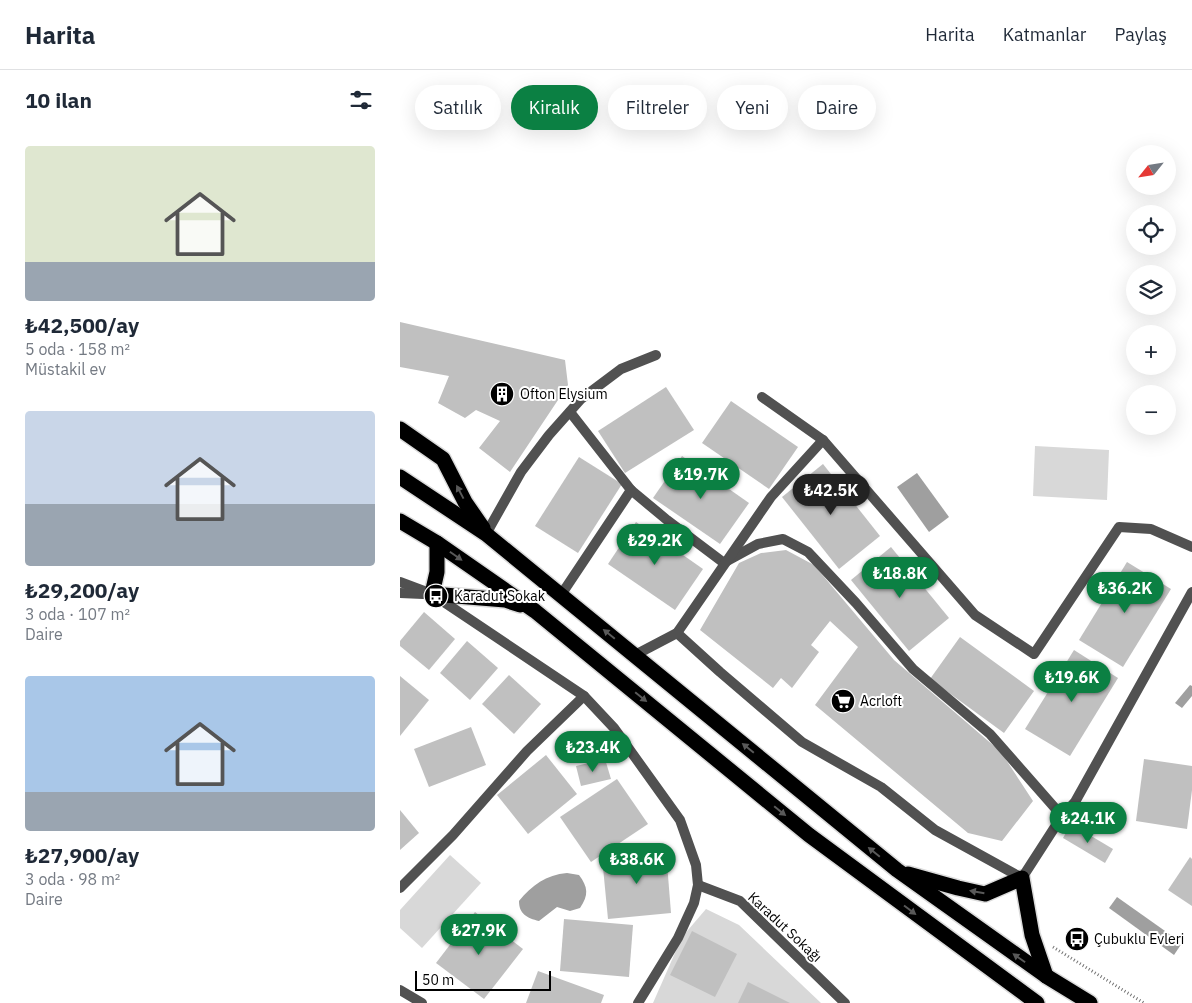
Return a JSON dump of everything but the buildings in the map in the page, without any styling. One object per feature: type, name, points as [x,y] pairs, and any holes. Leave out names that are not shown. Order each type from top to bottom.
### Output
[{"type":"highway","points":[[400,429],[443,459],[465,502],[486,534]]},
{"type":"highway","points":[[400,477],[486,534],[897,870],[1046,976],[1090,1003]]},
{"type":"highway","points":[[400,521],[437,543],[535,611],[809,835],[1037,1003]]},
{"type":"highway","points":[[437,543],[437,572],[432,594],[505,600],[535,611]]},
{"type":"highway","points":[[897,870],[985,894],[1022,878],[1032,935],[1046,976]]},
{"type":"street","points":[[486,534],[521,472],[549,435],[581,399],[621,369],[656,355]]},
{"type":"street","points":[[762,397],[823,440],[975,615],[1034,654],[1119,527],[1151,529],[1192,547]]},
{"type":"street","points":[[570,412],[631,490],[724,563]]},
{"type":"street","points":[[635,655],[677,633],[771,497],[823,440]]},
{"type":"street","points":[[561,595],[631,490]]},
{"type":"street","points":[[724,563],[758,544],[783,539],[808,552],[856,603],[912,669],[990,734],[1062,816]]},
{"type":"street","points":[[400,582],[432,594],[584,696],[614,728],[680,820],[696,865],[698,885],[694,903],[678,938],[638,1003]]},
{"type":"street","points":[[677,633],[802,742],[881,787],[935,830],[1022,878],[1062,816],[1075,802],[1192,592]]},
{"type":"street","points":[[400,593],[432,594]]},
{"type":"street","points":[[400,888],[453,835],[527,751],[584,696]]},
{"type":"street","name":"Karadut Sokağı","points":[[698,885],[740,902],[845,1003]]},
{"type":"street","points":[[400,990],[422,1003]]},
{"type":"path","points":[[1032,935],[1144,1003]]},
{"type":"shaded area","points":[[1035,446],[1109,450],[1107,500],[1033,496]]},
{"type":"shaded area","points":[[917,473],[949,517],[929,532],[897,487]]},
{"type":"shaded area","points":[[1190,685],[1192,686],[1192,696],[1182,708],[1175,703]]},
{"type":"shaded area","points":[[450,855],[481,883],[422,948],[400,928],[400,910]]},
{"type":"shaded area","points":[[567,873],[579,875],[586,887],[585,899],[580,908],[570,911],[557,907],[539,921],[527,917],[522,912],[519,901],[529,890],[552,876]]},
{"type":"shaded area","points":[[1117,897],[1182,943],[1174,955],[1109,908]]},
{"type":"shaded area","points":[[706,909],[739,925],[821,1003],[653,1003],[682,937]]},
{"type":"place","name":"Ofton Elysium","points":[[502,394]]},
{"type":"place","name":"Karadut Sokak","points":[[436,596]]},
{"type":"place","name":"Acrloft","points":[[843,701]]},
{"type":"place","name":"Çubuklu Evleri","points":[[1077,939]]}]
